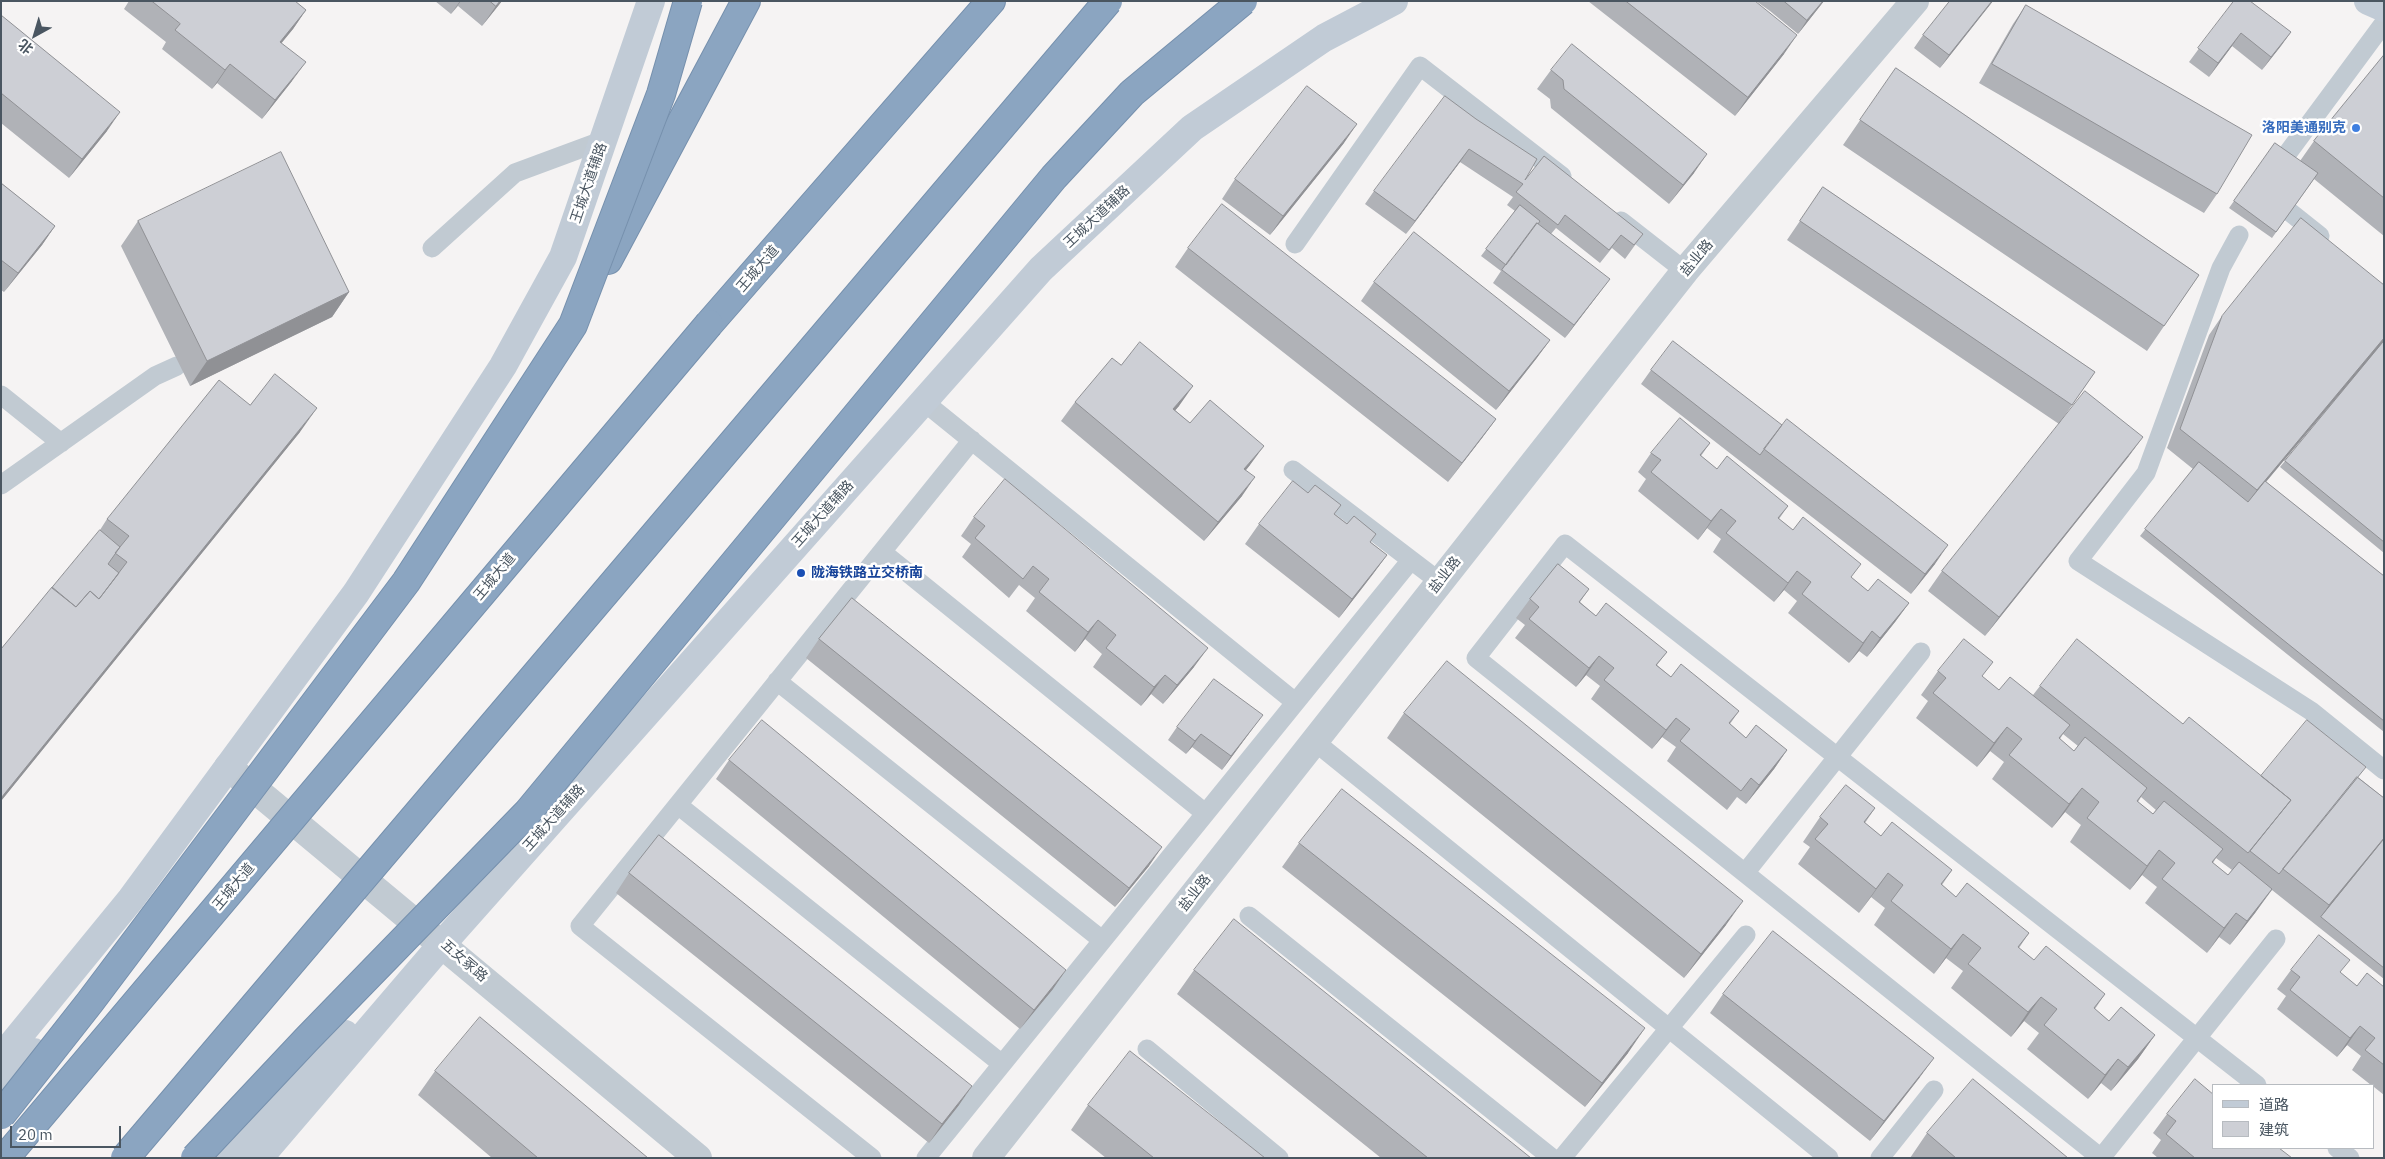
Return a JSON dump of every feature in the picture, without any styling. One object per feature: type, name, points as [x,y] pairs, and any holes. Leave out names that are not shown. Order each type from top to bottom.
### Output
[{"type":"highway","points":[[573,326],[661,94],[688,1]]},
{"type":"highway","points":[[1,1115],[96,994],[406,582],[573,326],[746,1]]},
{"type":"highway","name":"王城大道","points":[[5,1158],[709,324],[991,1]]},
{"type":"highway","points":[[125,1158],[1108,1]]},
{"type":"highway","points":[[195,1158],[307,1038],[528,812],[1054,177],[1132,93],[1243,1]]},
{"type":"main road","name":"王城大道辅路","points":[[1,1058],[130,899],[356,593],[503,366],[563,257],[652,1]]},
{"type":"main road","name":"王城大道辅路","points":[[258,1158],[443,943],[1041,269],[1192,128],[1324,38],[1394,1]]},
{"type":"main road","points":[[2368,1],[2384,8]]},
{"type":"main road","points":[[1,1092],[149,915],[228,767]]},
{"type":"main road","points":[[227,1158],[302,1074],[443,943]]},
{"type":"street","name":"盐业路","points":[[986,1158],[1685,271],[1915,1]]},
{"type":"street","name":"五女冢路","points":[[228,767],[443,943],[698,1158]]},
{"type":"lane","points":[[2287,154],[2384,24]]},
{"type":"lane","points":[[1295,244],[1420,66],[1576,187]]},
{"type":"lane","points":[[432,248],[515,174],[604,140]]},
{"type":"lane","points":[[2262,191],[2337,249]]},
{"type":"lane","points":[[1607,211],[1685,271]]},
{"type":"lane","points":[[2239,235],[2221,268],[2146,473],[2078,561],[2311,711],[2384,770]]},
{"type":"lane","points":[[1,485],[155,376],[177,366]]},
{"type":"lane","points":[[1,395],[61,443]]},
{"type":"lane","points":[[923,401],[1295,702]]},
{"type":"lane","points":[[872,1158],[580,926],[972,440]]},
{"type":"lane","points":[[1293,470],[1440,582]]},
{"type":"lane","points":[[2256,1084],[2197,1038],[1837,757],[1565,544],[1476,658],[2101,1158],[2197,1038],[2276,940]]},
{"type":"lane","points":[[882,552],[1205,813]]},
{"type":"lane","points":[[926,1158],[1411,560]]},
{"type":"lane","points":[[1745,873],[1921,652]]},
{"type":"lane","points":[[777,681],[1102,940]]},
{"type":"lane","points":[[1314,741],[1829,1158]]},
{"type":"lane","points":[[678,804],[1002,1064]]},
{"type":"lane","points":[[1249,916],[1552,1158]]},
{"type":"lane","points":[[1562,1158],[1746,935]]},
{"type":"lane","points":[[1147,1049],[1279,1158]]},
{"type":"lane","points":[[1880,1158],[1934,1090]]},
{"type":"lane","points":[[2338,1149],[2350,1158]]},
{"type":"building","points":[[152,1],[295,1],[306,10],[280,42],[306,62],[275,100],[230,64],[225,70],[175,30],[180,24]]},
{"type":"building","points":[[490,1],[500,1],[496,6]]},
{"type":"building","points":[[1626,1],[1755,1],[1797,35],[1748,97]]},
{"type":"building","points":[[1784,1],[1823,1],[1807,20]]},
{"type":"building","points":[[1950,1],[1992,1],[1949,55],[1923,35]]},
{"type":"building","points":[[2234,1],[2250,1],[2291,32],[2271,57],[2241,33],[2218,63],[2198,48]]},
{"type":"building","points":[[2026,5],[2252,135],[2217,194],[1992,64]]},
{"type":"building","points":[[1,15],[120,112],[82,159],[1,93]]},
{"type":"building","points":[[1572,44],[1707,154],[1683,185],[1564,89],[1563,80],[1551,70]]},
{"type":"building","name":"洛阳美通别克","points":[[2384,55],[2384,198],[2314,141]]},
{"type":"building","points":[[1896,68],[2199,275],[2164,326],[1860,120]]},
{"type":"building","points":[[1307,86],[1357,124],[1283,216],[1235,179]]},
{"type":"building","points":[[1445,96],[1537,159],[1525,180],[1544,156],[1643,234],[1634,245],[1621,235],[1609,250],[1565,215],[1558,225],[1516,192],[1523,184],[1469,149],[1415,221],[1374,191]]},
{"type":"building","points":[[2275,143],[2318,173],[2276,232],[2234,201]]},
{"type":"building","points":[[281,152],[349,292],[207,361],[138,221]]},
{"type":"building","points":[[1,183],[55,226],[18,273],[1,260]]},
{"type":"building","points":[[1823,187],[2095,372],[2072,405],[1800,221]]},
{"type":"building","points":[[1222,204],[1496,419],[1462,463],[1188,248]]},
{"type":"building","points":[[1520,205],[1540,221],[1506,265],[1486,249]]},
{"type":"building","points":[[2301,218],[2384,285],[2384,338],[2257,490],[2180,429],[2222,316]]},
{"type":"building","points":[[1537,223],[1610,279],[1574,325],[1502,270]]},
{"type":"building","points":[[1414,232],[1550,340],[1509,391],[1374,282]]},
{"type":"building","points":[[1673,341],[1782,425],[1760,455],[1651,370]]},
{"type":"building","points":[[2384,341],[2384,542],[2285,461]]},
{"type":"building","points":[[1140,342],[1193,386],[1173,409],[1190,423],[1210,400],[1264,446],[1244,469],[1255,477],[1218,522],[1075,402],[1112,358],[1121,365]]},
{"type":"building","points":[[275,374],[317,408],[1,798],[1,649],[52,587],[76,607],[90,591],[99,599],[127,562],[115,553],[129,536],[107,519],[219,380],[250,405]]},
{"type":"building","points":[[2085,391],[2143,437],[1999,617],[1942,571]]},
{"type":"building","points":[[1680,418],[1710,443],[1700,455],[1717,469],[1727,456],[1788,506],[1778,518],[1793,530],[1803,517],[1861,564],[1851,577],[1868,591],[1878,579],[1909,603],[1880,638],[1872,631],[1863,643],[1802,594],[1811,582],[1797,571],[1788,583],[1726,533],[1736,521],[1721,509],[1711,521],[1651,472],[1661,460],[1651,453]]},
{"type":"building","points":[[1787,419],[1948,545],[1925,574],[1764,449]]},
{"type":"building","points":[[2199,462],[2248,502],[2265,481],[2384,576],[2384,721],[2145,529]]},
{"type":"building","points":[[1005,479],[1208,648],[1177,685],[1165,675],[1154,687],[1106,648],[1116,635],[1098,620],[1088,632],[1039,592],[1049,579],[1033,566],[1023,579],[975,538],[985,526],[974,517]]},
{"type":"building","points":[[1293,481],[1308,493],[1315,485],[1341,505],[1334,514],[1347,524],[1354,516],[1376,534],[1370,542],[1387,555],[1352,599],[1259,524]]},
{"type":"building","points":[[100,530],[120,547],[108,564],[119,573],[99,599],[90,591],[76,607],[52,588]]},
{"type":"building","points":[[1558,564],[1589,589],[1579,602],[1596,616],[1606,603],[1667,652],[1656,665],[1671,677],[1681,664],[1739,711],[1729,723],[1746,738],[1756,725],[1787,750],[1759,785],[1751,778],[1741,791],[1680,741],[1690,729],[1676,718],[1666,730],[1604,680],[1614,668],[1599,656],[1589,668],[1529,619],[1539,607],[1530,599]]},
{"type":"building","points":[[852,598],[1162,847],[1129,888],[819,639]]},
{"type":"building","points":[[1964,639],[1993,662],[1982,676],[1999,690],[2010,677],[2070,725],[2059,738],[2074,751],[2085,737],[2147,788],[2137,801],[2153,814],[2164,801],[2223,849],[2212,862],[2228,875],[2239,862],[2272,889],[2247,921],[2236,913],[2224,928],[2162,879],[2175,863],[2159,850],[2147,866],[2087,818],[2099,802],[2082,788],[2069,804],[2009,755],[2022,739],[2007,727],[1994,743],[1933,693],[1946,678],[1938,671]]},
{"type":"building","points":[[2077,639],[2183,724],[2189,717],[2291,800],[2248,853],[2040,686]]},
{"type":"building","points":[[1447,661],[1743,901],[1701,954],[1404,713]]},
{"type":"building","points":[[1214,679],[1263,715],[1231,756],[1201,734],[1195,741],[1177,727]]},
{"type":"building","points":[[762,720],[1066,970],[1034,1010],[729,760]]},
{"type":"building","points":[[2307,720],[2366,767],[2279,874],[2250,851],[2291,800],[2261,776]]},
{"type":"building","points":[[2357,777],[2384,798],[2384,838],[2329,905],[2283,869]]},
{"type":"building","points":[[1846,785],[1875,808],[1864,822],[1881,836],[1892,822],[1952,870],[1941,884],[1956,897],[1967,883],[2029,933],[2018,947],[2034,960],[2046,946],[2105,994],[2094,1008],[2109,1021],[2121,1007],[2155,1035],[2128,1067],[2118,1059],[2105,1075],[2044,1025],[2057,1009],[2041,997],[2028,1012],[1968,964],[1981,948],[1963,934],[1951,949],[1891,901],[1903,885],[1888,873],[1876,889],[1815,839],[1828,824],[1820,817]]},
{"type":"building","points":[[1342,789],[1645,1028],[1602,1083],[1299,843]]},
{"type":"building","points":[[659,835],[972,1086],[942,1124],[629,873]]},
{"type":"building","points":[[2384,839],[2384,968],[2321,917]]},
{"type":"building","points":[[1234,919],[1531,1158],[1428,1158],[1194,970]]},
{"type":"building","points":[[1773,931],[1934,1058],[1884,1121],[1723,994]]},
{"type":"building","points":[[2319,935],[2350,960],[2340,972],[2357,986],[2367,973],[2384,987],[2384,1065],[2365,1050],[2375,1038],[2360,1026],[2350,1038],[2290,990],[2300,977],[2291,970]]},
{"type":"building","points":[[480,1017],[648,1158],[538,1158],[435,1071]]},
{"type":"building","points":[[1130,1051],[1265,1158],[1154,1158],[1088,1105]]},
{"type":"building","points":[[1973,1079],[2068,1158],[1956,1158],[1927,1133]]},
{"type":"building","points":[[2195,1079],[2212,1093],[2212,1149],[2280,1149],[2292,1158],[2195,1158],[2166,1134],[2176,1121],[2167,1114]]},
{"type":"place","name":"洛阳美通别克","points":[[2356,128]]},
{"type":"place","name":"陇海铁路立交桥南","points":[[801,573]]}]
